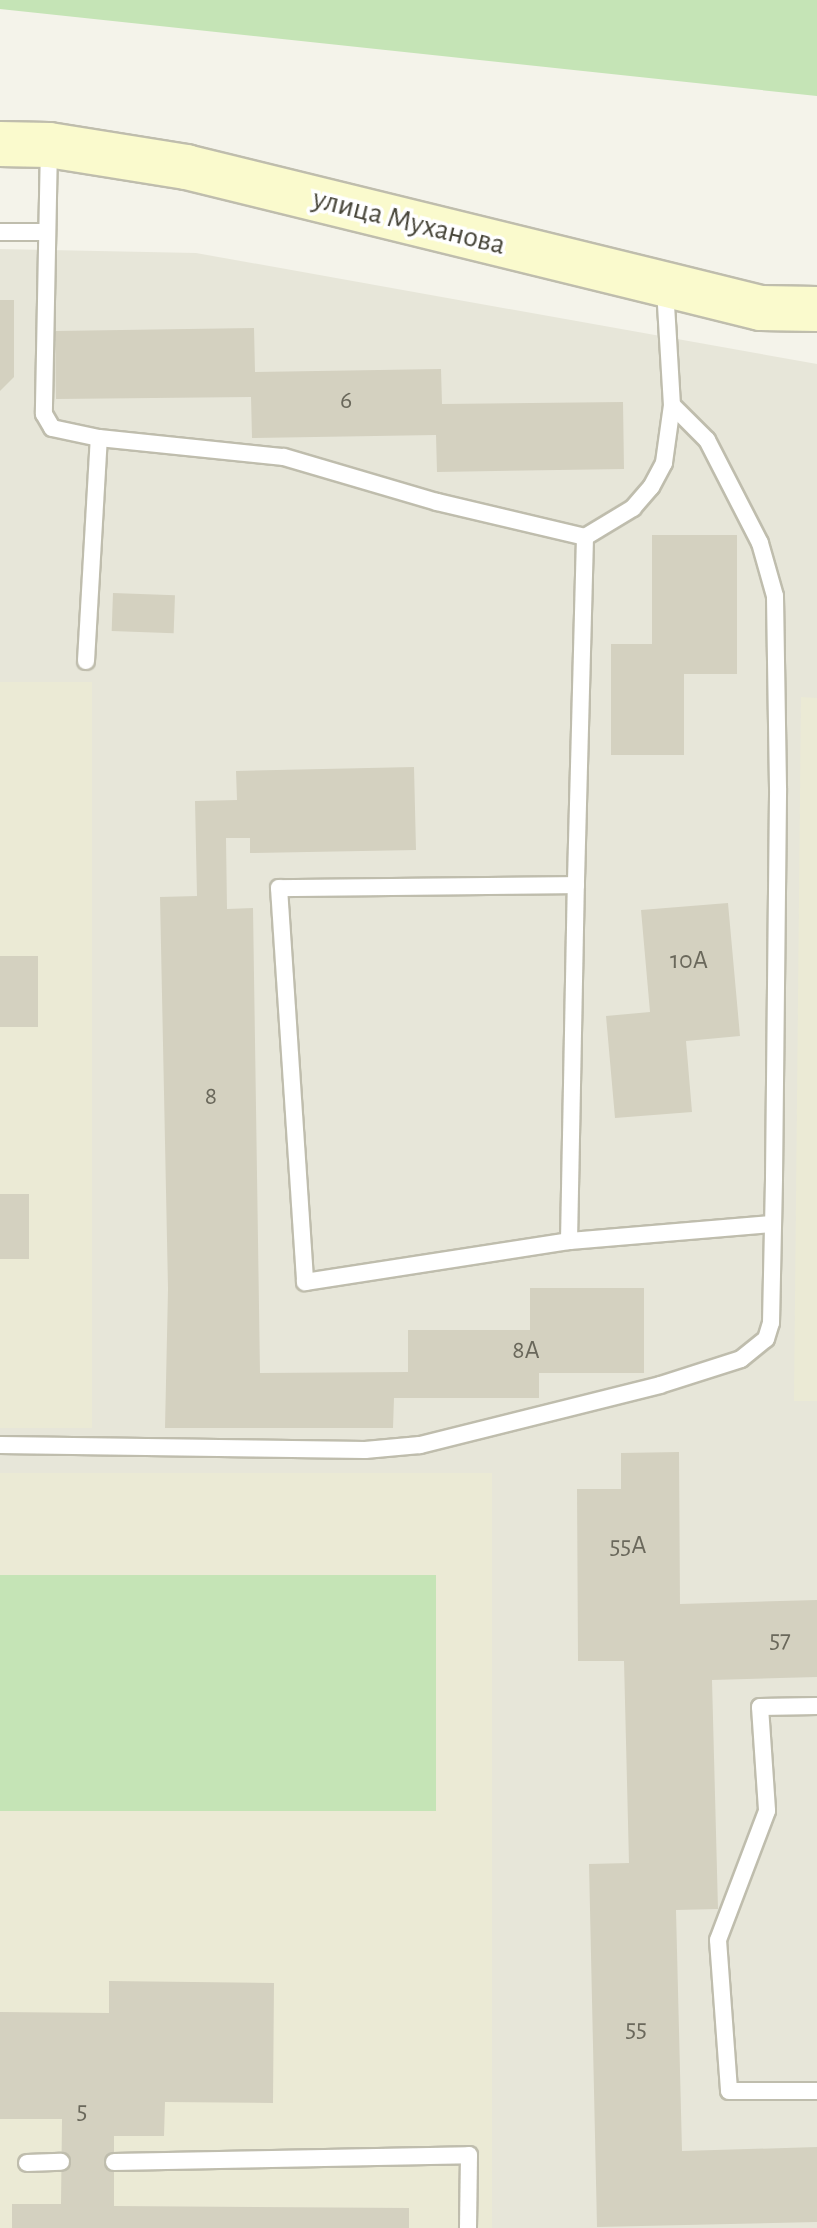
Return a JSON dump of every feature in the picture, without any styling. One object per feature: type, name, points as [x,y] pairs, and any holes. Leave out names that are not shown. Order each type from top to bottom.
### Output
[{"type":"street","name":"улица Муханова","points":[[0,144],[49,145],[186,167],[761,308],[817,309]]},
{"type":"lane","points":[[49,145],[44,414],[52,428],[99,438],[284,457],[437,502],[585,537],[621,516],[651,487],[664,463],[672,405],[665,286]]},
{"type":"lane","points":[[0,232],[45,232]]},
{"type":"lane","points":[[0,1445],[379,1449],[420,1445],[660,1385],[741,1359],[766,1339],[771,1323],[778,788],[775,596],[760,543],[707,440],[672,405]]},
{"type":"lane","points":[[86,661],[99,438]]},
{"type":"lane","points":[[569,1241],[585,537]]},
{"type":"lane","points":[[576,885],[279,888],[305,1282],[569,1241],[772,1224]]},
{"type":"lane","points":[[817,1706],[760,1707],[767,1811],[718,1940],[729,2091],[817,2091]]},
{"type":"lane","points":[[114,2162],[469,2155],[468,2228]]},
{"type":"lane","points":[[27,2163],[61,2162]]},
{"type":"shaded area","points":[[0,249],[196,253],[817,364],[817,2228],[0,2228]]},
{"type":"shaded area","points":[[0,682],[92,682],[92,1428],[0,1428]]},
{"type":"shaded area","points":[[801,697],[817,698],[817,1401],[794,1401]]},
{"type":"shaded area","points":[[0,1473],[492,1473],[492,2228],[0,2228]]},
{"type":"green space","points":[[0,0],[817,0],[817,96],[0,9]]},
{"type":"green space","points":[[0,1575],[436,1575],[436,1811],[0,1811]]},
{"type":"building","points":[[0,300],[14,300],[14,377],[0,391]]},
{"type":"building","points":[[254,328],[255,372],[441,369],[442,404],[623,402],[624,469],[437,472],[436,435],[252,438],[251,397],[56,399],[55,331]]},
{"type":"building","points":[[652,535],[737,535],[737,674],[684,674],[684,755],[611,755],[611,644],[652,644]]},
{"type":"building","points":[[113,593],[175,595],[174,633],[112,631]]},
{"type":"building","points":[[414,767],[416,850],[250,853],[250,838],[226,838],[227,909],[253,908],[260,1373],[408,1372],[408,1330],[530,1330],[530,1288],[644,1288],[644,1373],[539,1373],[539,1398],[394,1398],[393,1428],[165,1428],[168,1289],[160,897],[197,896],[195,801],[237,800],[236,771]]},
{"type":"building","points":[[728,903],[740,1036],[686,1041],[692,1112],[615,1118],[606,1016],[650,1012],[641,910]]},
{"type":"building","points":[[0,956],[38,956],[38,1027],[0,1027]]},
{"type":"building","points":[[0,1194],[29,1194],[29,1259],[0,1259]]},
{"type":"building","points":[[679,1452],[680,1604],[817,1600],[817,1677],[712,1680],[718,1909],[676,1910],[682,2151],[817,2147],[817,2222],[597,2227],[589,1864],[629,1863],[624,1661],[578,1661],[577,1489],[621,1489],[621,1453]]},
{"type":"building","points":[[109,1981],[274,1983],[273,2103],[165,2102],[164,2136],[114,2136],[114,2206],[409,2208],[409,2228],[12,2228],[12,2204],[61,2204],[62,2119],[0,2119],[0,2012],[109,2013]]}]
